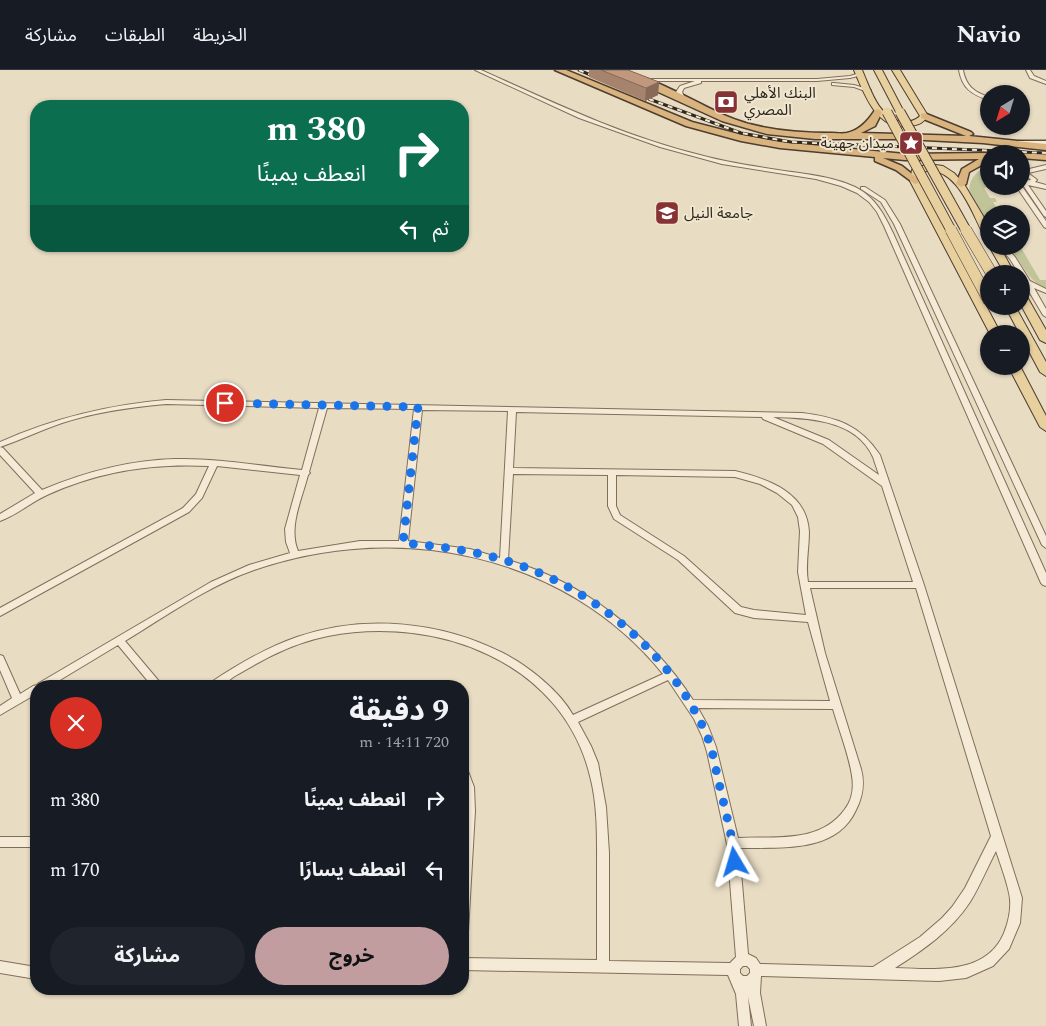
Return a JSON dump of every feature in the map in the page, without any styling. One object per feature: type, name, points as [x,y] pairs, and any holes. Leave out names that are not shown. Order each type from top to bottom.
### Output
[{"type":"highway","points":[[559,70],[705,129],[760,142],[920,158],[980,156]]},
{"type":"highway","points":[[614,70],[682,98],[719,117],[745,126],[783,133],[830,136],[919,136],[1046,145]]},
{"type":"highway","points":[[847,136],[867,128],[875,120],[878,112]]},
{"type":"highway","points":[[924,116],[983,140]]},
{"type":"highway","points":[[830,136],[851,139],[969,144],[997,141]]},
{"type":"highway","points":[[829,149],[911,148],[980,150]]},
{"type":"highway","points":[[850,150],[891,163],[915,181]]},
{"type":"highway","points":[[1030,156],[1046,157]]},
{"type":"highway","points":[[961,184],[965,171],[980,162]]},
{"type":"main road","points":[[878,70],[949,201],[987,265]]},
{"type":"main road","points":[[861,71],[878,112],[888,120],[904,124],[917,123],[924,116],[896,70]]},
{"type":"main road","points":[[861,71],[980,285]]},
{"type":"main road","points":[[980,219],[961,184],[952,174],[932,168],[915,172],[915,181],[991,325]]},
{"type":"main road","points":[[1030,311],[1046,340]]},
{"type":"main road","points":[[1015,315],[1046,372]]},
{"type":"main road","points":[[1019,375],[1046,427]]},
{"type":"main road","points":[[1029,375],[1046,407]]},
{"type":"street","points":[[477,70],[624,130],[677,146],[744,162],[841,178],[861,187],[883,202],[897,224],[1046,545]]},
{"type":"street","points":[[486,70],[604,127],[665,148],[732,164],[830,180],[854,188],[872,201],[878,208],[890,233],[1046,583]]},
{"type":"street","points":[[961,70],[964,85],[970,91],[980,95]]},
{"type":"street","points":[[1028,70],[1032,77],[1046,81]]},
{"type":"street","points":[[638,80],[818,81],[850,77],[861,71]]},
{"type":"street","points":[[751,72],[753,79]]},
{"type":"street","points":[[759,72],[762,79]]},
{"type":"street","points":[[1037,73],[1046,81]]},
{"type":"street","points":[[850,77],[854,82],[854,86]]},
{"type":"street","points":[[682,98],[680,90],[694,80],[762,79],[818,81],[868,90]]},
{"type":"street","points":[[1030,171],[1046,168]]},
{"type":"street","points":[[1030,176],[1033,172],[1046,168]]},
{"type":"street","points":[[1030,182],[1046,185]]},
{"type":"street","points":[[1030,187],[1046,215]]},
{"type":"street","points":[[1030,189],[1046,226]]},
{"type":"street","points":[[1030,284],[1046,291]]},
{"type":"street","points":[[1030,286],[1045,311]]},
{"type":"street","points":[[0,445],[31,430],[64,418],[133,404],[166,402],[759,414],[821,417],[839,423],[856,432],[868,443],[876,455],[919,584],[1016,898],[1014,923],[1005,945],[989,962],[966,972],[939,975],[756,973],[747,982],[738,969]]},
{"type":"street","points":[[295,554],[290,542],[290,529],[324,405]]},
{"type":"street","points":[[403,543],[418,407]]},
{"type":"street","points":[[504,560],[512,409]]},
{"type":"street","points":[[759,414],[826,442],[886,485]]},
{"type":"street","points":[[0,450],[41,494]]},
{"type":"street","points":[[0,518],[41,494],[92,475],[144,464],[178,462],[214,464],[306,473]]},
{"type":"street","points":[[0,612],[186,510],[199,496],[214,464]]},
{"type":"street","points":[[508,471],[735,474],[755,479],[774,487],[789,498],[800,511],[804,528],[802,564],[804,585],[811,619],[854,762],[858,782],[856,801],[846,818],[831,831],[812,839],[733,843]]},
{"type":"street","points":[[612,473],[612,506],[618,517],[681,558],[738,610],[754,614],[811,619]]},
{"type":"street","points":[[52,680],[206,588],[250,568],[295,554],[350,544],[403,543],[455,548],[504,560],[556,582],[578,593],[611,615],[643,643],[670,675],[690,704],[708,738],[733,843],[738,969],[745,1026]]},
{"type":"street","points":[[804,585],[919,584]]},
{"type":"street","points":[[222,680],[241,668],[288,644],[328,632],[368,626],[424,628],[454,635],[483,646],[509,660],[534,677],[554,697],[572,720],[587,748],[595,772],[602,813],[603,966]]},
{"type":"street","points":[[119,640],[153,680]]},
{"type":"street","points":[[0,659],[18,700]]},
{"type":"street","points":[[572,720],[670,675]]},
{"type":"street","points":[[0,711],[30,693]]},
{"type":"street","points":[[690,704],[837,705]]},
{"type":"street","points":[[469,787],[469,827]]},
{"type":"street","points":[[875,973],[927,940],[954,914],[973,884],[996,837]]},
{"type":"street","points":[[0,842],[30,842]]},
{"type":"street","points":[[469,964],[738,969],[749,961],[756,973],[754,993],[760,1026]]},
{"type":"street","points":[[0,967],[30,972]]},
{"type":"green space","points":[[980,170],[980,195],[988,195],[990,198],[995,198],[997,202],[993,202],[995,205],[980,205],[980,209],[969,190],[975,174]]},
{"type":"green space","points":[[1014,255],[1025,255],[1040,280],[1046,280],[1046,289],[1030,276],[1030,265],[1022,265]]},
{"type":"building","points":[[601,70],[628,70],[659,82],[646,88]]},
{"type":"railway","points":[[579,70],[593,76]]},
{"type":"railway","points":[[649,99],[741,133],[791,142],[1046,153]]},
{"type":"place","name":"البنك الأهلي المصري","points":[[726,102]]},
{"type":"place","name":"ميدان جهينة","points":[[911,143]]},
{"type":"place","name":"جامعة النيل","points":[[667,213]]},
{"type":"route","points":[[225,403],[418,407],[403,543],[455,548],[504,560],[542,574],[578,593],[611,615],[643,643],[670,675],[690,704],[708,738],[733,843],[735,862]]}]
